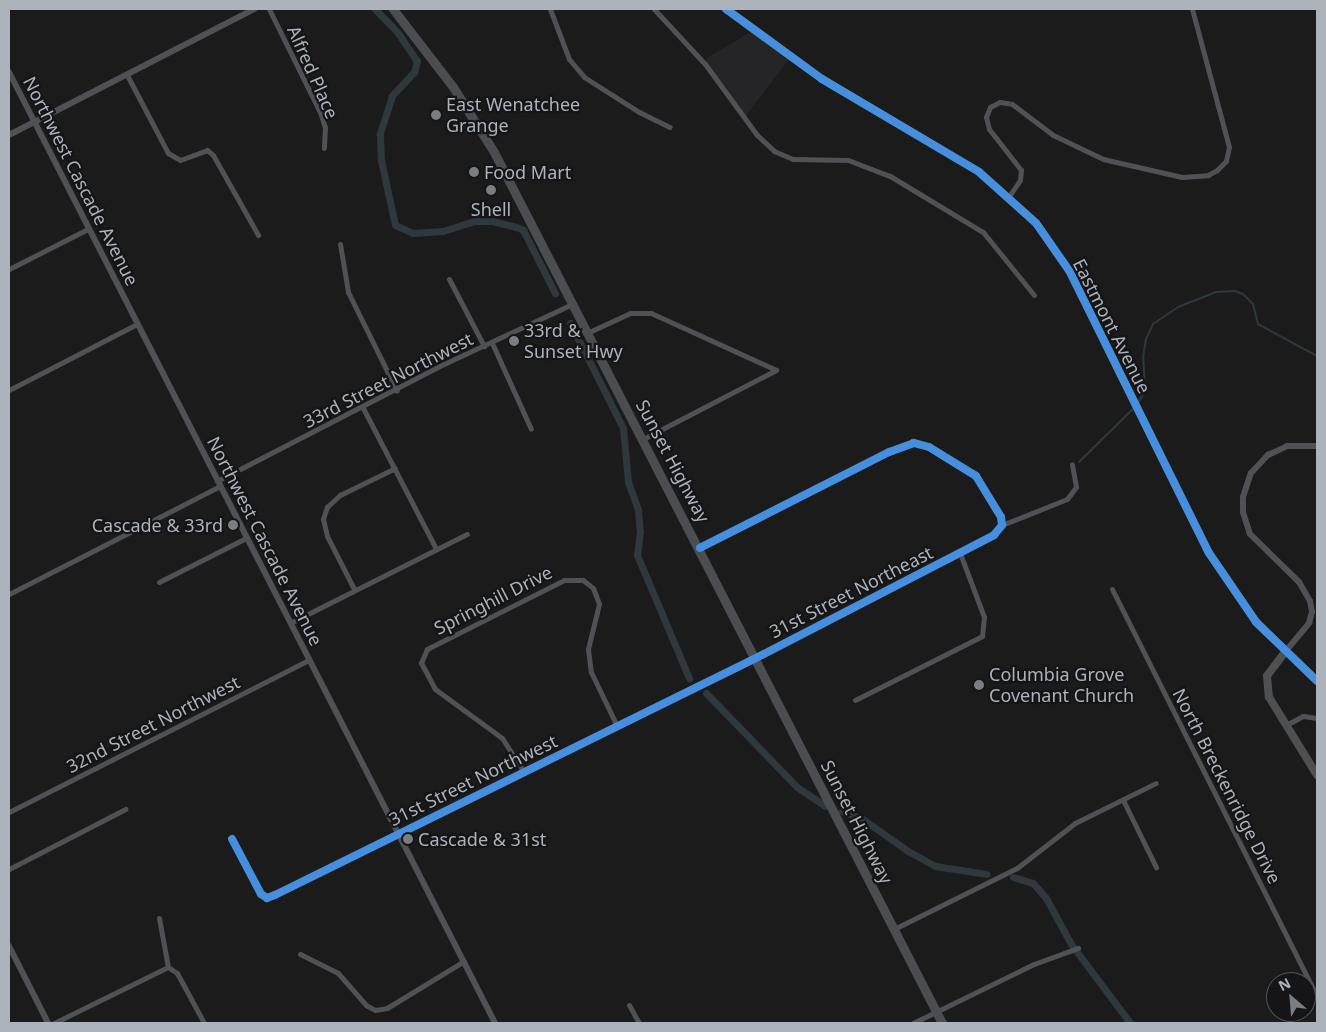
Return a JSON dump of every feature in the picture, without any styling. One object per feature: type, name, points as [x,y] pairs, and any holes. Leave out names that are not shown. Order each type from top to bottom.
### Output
[{"type":"highway","name":"Sunset Highway","points":[[393,9],[453,87],[481,130],[700,548],[942,1023]]},
{"type":"main road","name":"Eastmont Avenue","points":[[726,9],[822,80],[969,165],[1009,196],[1036,223],[1062,259],[1208,553],[1238,599],[1285,652],[1317,681]]},
{"type":"main road","points":[[1285,652],[1272,668],[1266,686],[1269,697],[1317,775]]},
{"type":"street","points":[[9,135],[254,9]]},
{"type":"street","name":"Alfred Place","points":[[269,9],[320,112],[325,127],[324,148]]},
{"type":"street","points":[[550,9],[569,59],[584,77],[638,112],[670,127]]},
{"type":"street","points":[[654,9],[706,64],[748,124],[774,151],[793,159],[848,160],[890,176],[983,232],[1034,295]]},
{"type":"street","points":[[1009,196],[1020,180],[1021,170],[989,130],[986,118],[990,107],[1000,102],[1012,104],[1053,135],[1103,159],[1182,177],[1208,175],[1217,170],[1226,161],[1229,147],[1192,9]]},
{"type":"street","name":"Northwest Cascade Avenue","points":[[9,72],[495,1023]]},
{"type":"street","points":[[127,75],[168,153],[180,160],[207,150],[213,155],[258,235]]},
{"type":"street","points":[[9,269],[88,229]]},
{"type":"street","points":[[340,244],[348,292],[397,391]]},
{"type":"street","points":[[449,279],[484,346]]},
{"type":"street","name":"33rd Street Northwest","points":[[9,594],[363,408],[492,342],[572,304]]},
{"type":"street","points":[[587,333],[630,313],[652,313],[776,370],[642,439]]},
{"type":"street","points":[[9,390],[137,324]]},
{"type":"street","points":[[492,342],[530,429]]},
{"type":"street","points":[[363,408],[436,549]]},
{"type":"street","points":[[700,548],[889,452],[914,443],[929,447],[976,476],[1000,517],[1002,525]]},
{"type":"street","points":[[1285,652],[1309,623],[1312,612],[1310,601],[1299,582],[1250,534],[1243,512],[1243,497],[1251,473],[1268,454],[1287,446],[1317,446]]},
{"type":"street","name":"31st Street Northeast","points":[[756,658],[994,535],[1002,525],[1067,499],[1076,487],[1072,464]]},
{"type":"street","points":[[354,589],[327,536],[323,519],[327,507],[340,495],[395,468]]},
{"type":"street","points":[[290,623],[354,589],[467,534]]},
{"type":"street","points":[[159,582],[246,538]]},
{"type":"street","points":[[855,700],[982,636],[985,630],[984,617],[960,553]]},
{"type":"street","name":"Springhill Drive","points":[[524,772],[502,738],[435,689],[421,663],[427,649],[564,580],[583,580],[593,588],[599,604],[588,649],[591,672],[617,726]]},
{"type":"street","name":"North Breckenridge Drive","points":[[1112,589],[1317,996]]},
{"type":"street","name":"31st Street Northwest","points":[[232,839],[261,894],[267,898],[756,658]]},
{"type":"street","name":"32nd Street Northwest","points":[[9,812],[309,660]]},
{"type":"street","points":[[1286,725],[1303,716],[1317,718]]},
{"type":"street","points":[[894,929],[1028,861],[1075,823],[1156,783]]},
{"type":"street","points":[[1122,800],[1156,867]]},
{"type":"street","points":[[9,869],[125,810]]},
{"type":"street","points":[[159,918],[168,967]]},
{"type":"street","points":[[9,946],[48,1023]]},
{"type":"street","points":[[913,1023],[1034,964],[1069,953],[1078,948]]},
{"type":"street","points":[[300,954],[338,973],[366,1005],[375,1010],[388,1008],[464,961]]},
{"type":"street","points":[[54,1023],[168,967]]},
{"type":"street","points":[[168,967],[177,972],[204,1023]]},
{"type":"street","points":[[629,1005],[638,1023]]},
{"type":"shaded area","points":[[754,30],[790,58],[744,118],[705,64],[707,58]]},
{"type":"waterway","points":[[375,9],[398,33],[417,61],[414,72],[392,96],[380,134],[381,160],[395,225],[413,233],[443,231],[474,221],[492,221],[516,227],[523,230],[555,293]]},
{"type":"waterway","points":[[1138,403],[1145,391],[1143,358],[1146,339],[1153,324],[1178,307],[1216,292],[1235,291],[1243,294],[1253,304],[1258,324],[1317,356]]},
{"type":"waterway","points":[[570,323],[623,428],[628,482],[638,510],[640,531],[637,555],[689,678]]},
{"type":"waterway","points":[[1079,462],[1135,407]]},
{"type":"waterway","points":[[706,693],[797,787],[825,806]]},
{"type":"waterway","points":[[842,811],[864,820],[908,851],[935,866],[986,874]]},
{"type":"waterway","points":[[1013,877],[1033,883],[1046,898],[1071,944],[1130,1023]]},
{"type":"cycle path","points":[[726,9],[822,79],[979,172],[1036,223],[1070,272],[1209,553],[1256,622],[1317,681]]},
{"type":"cycle path","points":[[232,839],[261,894],[267,898],[275,895],[756,658],[994,535],[1002,525],[1001,517],[976,476],[929,447],[914,443],[889,452],[700,548]]},
{"type":"place","name":"East Wenatchee Grange","points":[[436,115]]},
{"type":"place","name":"Food Mart","points":[[474,172]]},
{"type":"place","name":"Shell","points":[[491,190]]},
{"type":"place","name":"33rd & Sunset Hwy","points":[[514,341]]},
{"type":"place","name":"Cascade & 33rd","points":[[233,525]]},
{"type":"place","name":"Columbia Grove Covenant Church","points":[[979,685]]},
{"type":"place","name":"Cascade & 31st","points":[[408,839]]}]
